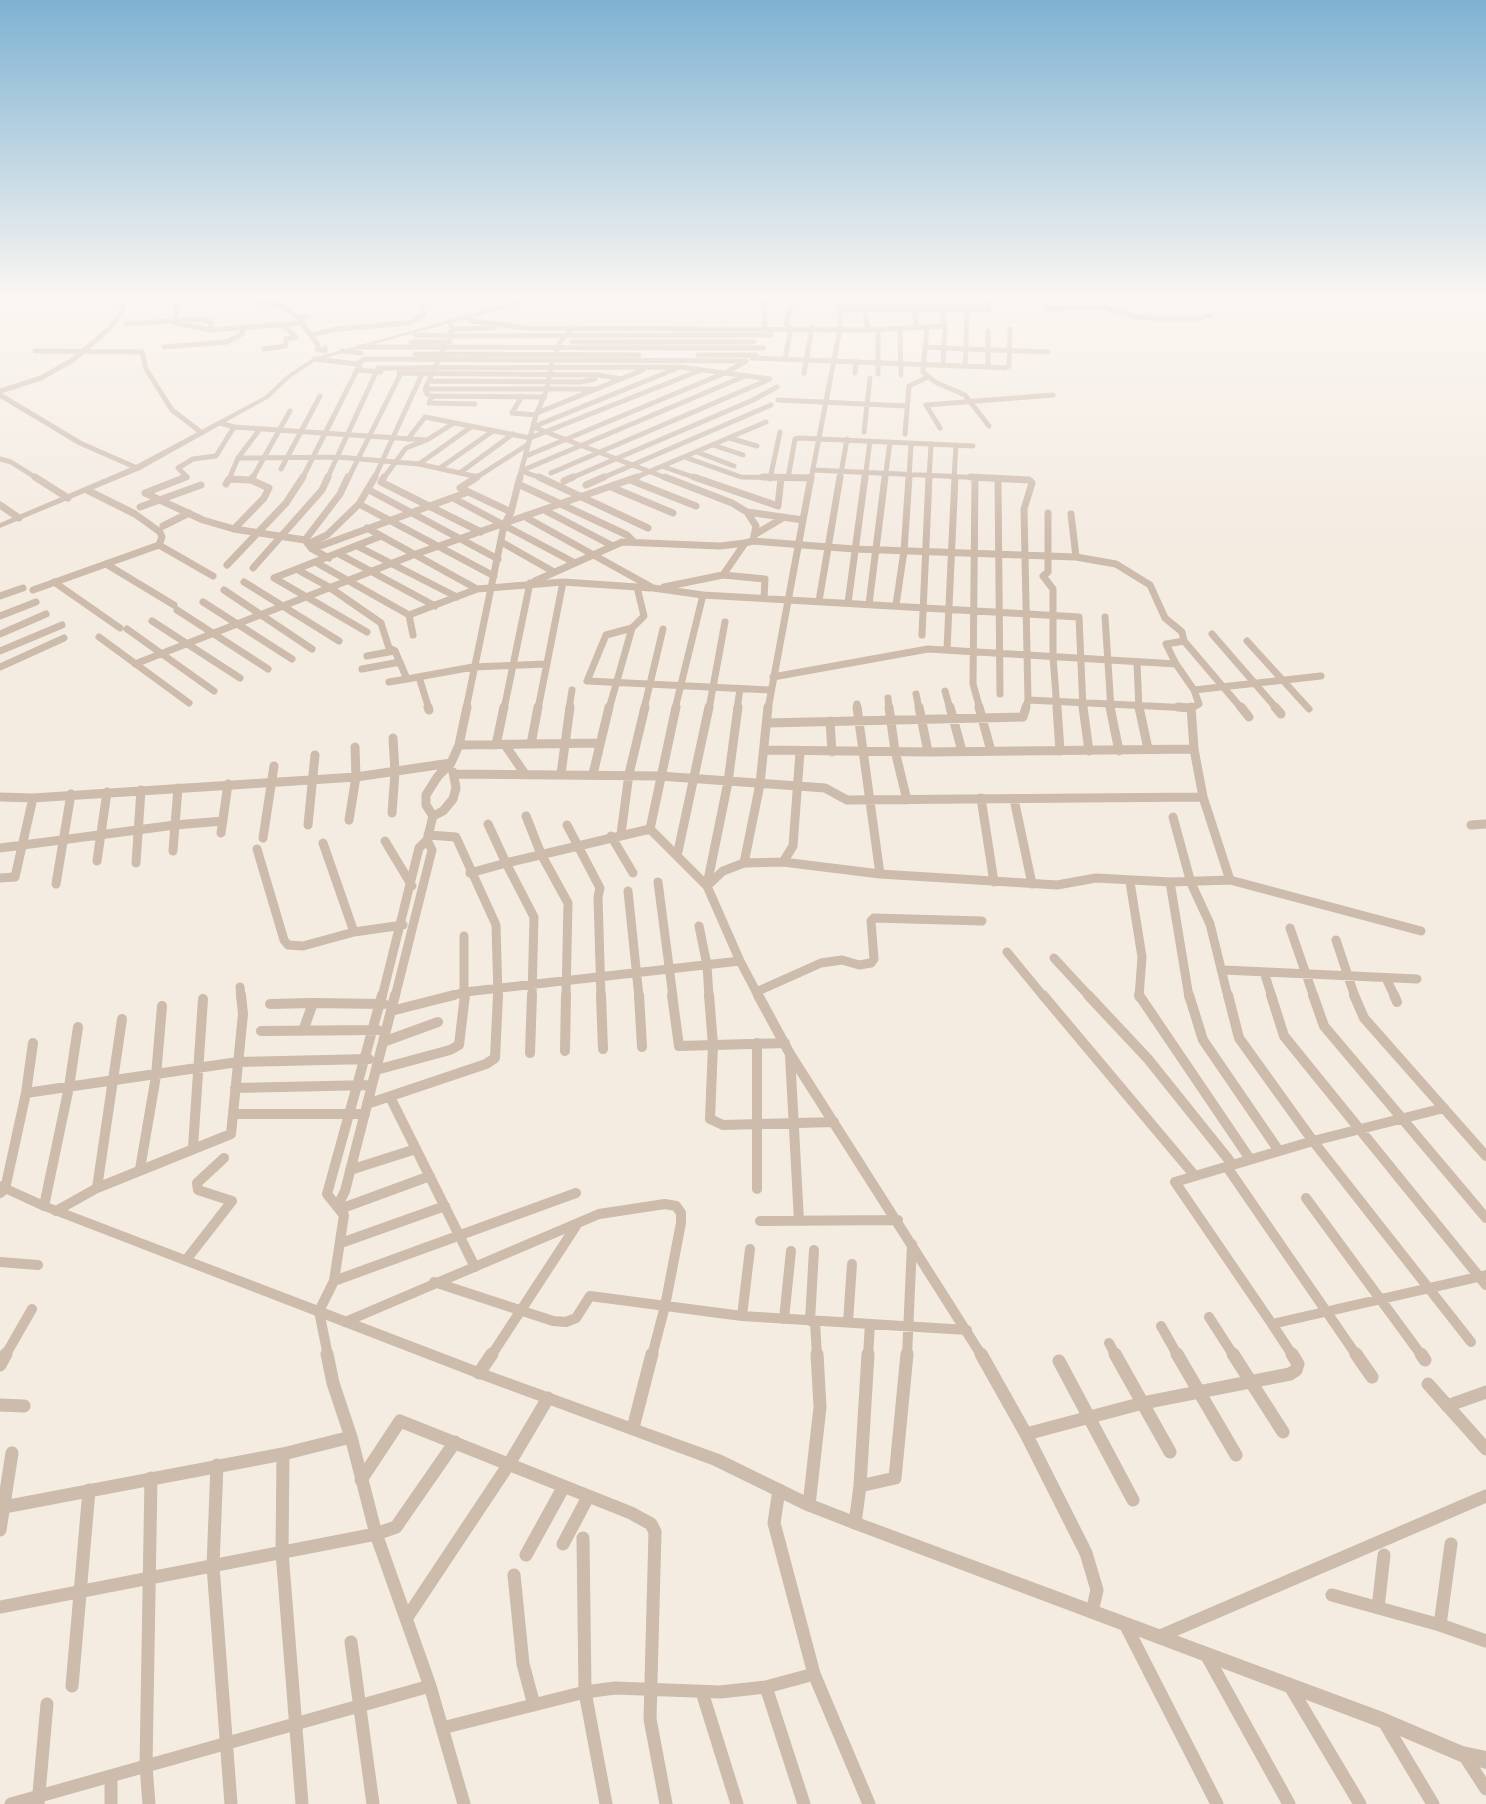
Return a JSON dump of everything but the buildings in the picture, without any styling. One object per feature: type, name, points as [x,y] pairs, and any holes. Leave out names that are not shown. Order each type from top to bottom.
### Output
[{"type":"street","points":[[0,393],[40,378]]},
{"type":"street","points":[[152,378],[172,410],[202,433]]},
{"type":"street","points":[[0,526],[137,468],[267,397],[287,378]]},
{"type":"street","points":[[227,565],[286,503],[303,477],[351,378]]},
{"type":"street","points":[[253,568],[322,490],[373,378]]},
{"type":"street","points":[[308,544],[340,494],[399,378]]},
{"type":"street","points":[[308,544],[327,535],[359,504],[369,490],[420,378]]},
{"type":"street","points":[[425,389],[430,378]]},
{"type":"street","points":[[425,389],[478,378]]},
{"type":"street","points":[[539,378],[522,396],[512,413],[536,414],[622,379]]},
{"type":"street","points":[[464,1804],[430,1686],[376,1534],[351,1437],[333,1383],[319,1311],[334,1281],[344,1215],[327,1194],[380,1004],[419,848],[428,838],[433,816],[426,805],[426,794],[451,763],[459,746],[473,667],[503,544],[505,525],[511,512],[528,441],[548,378]]},
{"type":"street","points":[[575,378],[580,382],[601,378]]},
{"type":"street","points":[[579,378],[597,389]]},
{"type":"street","points":[[616,378],[622,379]]},
{"type":"street","points":[[533,427],[653,378]]},
{"type":"street","points":[[511,512],[460,488],[528,441],[680,378]]},
{"type":"street","points":[[526,456],[712,378]]},
{"type":"street","points":[[521,471],[741,378]]},
{"type":"street","points":[[551,473],[770,379],[763,378]]},
{"type":"street","points":[[744,863],[761,784],[770,690],[831,378]]},
{"type":"street","points":[[864,432],[870,378]]},
{"type":"street","points":[[905,434],[911,384],[925,378]]},
{"type":"street","points":[[930,378],[960,391],[989,426]]},
{"type":"street","points":[[935,382],[947,403]]},
{"type":"street","points":[[564,481],[753,400],[777,387]]},
{"type":"street","points":[[425,389],[427,394],[432,396],[522,396]]},
{"type":"street","points":[[0,393],[80,443],[137,468]]},
{"type":"street","points":[[940,428],[926,405],[1053,395]]},
{"type":"street","points":[[281,469],[320,396]]},
{"type":"street","points":[[432,396],[429,403],[475,404]]},
{"type":"street","points":[[778,400],[907,406]]},
{"type":"street","points":[[586,485],[771,405]]},
{"type":"street","points":[[251,480],[290,411]]},
{"type":"street","points":[[408,439],[425,417],[513,434],[528,441]]},
{"type":"street","points":[[135,664],[413,555],[527,518],[649,473],[766,422]]},
{"type":"street","points":[[220,423],[234,428],[324,431],[427,440]]},
{"type":"street","points":[[454,423],[427,440],[405,448],[397,463],[381,482],[481,532]]},
{"type":"street","points":[[419,464],[471,427]]},
{"type":"street","points":[[533,427],[732,503],[747,512],[803,520]]},
{"type":"street","points":[[234,428],[216,456],[193,459],[178,468],[187,477],[145,493],[234,529],[308,544],[329,558]]},
{"type":"street","points":[[720,428],[737,434]]},
{"type":"street","points":[[234,529],[269,491],[268,485],[251,480],[227,481],[238,458],[260,429]]},
{"type":"street","points":[[440,468],[493,431]]},
{"type":"street","points":[[771,479],[780,432]]},
{"type":"street","points":[[461,472],[513,434]]},
{"type":"street","points":[[729,438],[757,446]]},
{"type":"street","points":[[723,575],[751,540],[777,518],[795,439],[973,446]]},
{"type":"street","points":[[819,601],[848,439]]},
{"type":"street","points":[[848,603],[870,441]]},
{"type":"street","points":[[869,604],[890,442]]},
{"type":"street","points":[[895,605],[904,551],[911,443]]},
{"type":"street","points":[[922,635],[932,444]]},
{"type":"street","points":[[713,445],[743,455]]},
{"type":"street","points":[[947,649],[956,445]]},
{"type":"street","points":[[698,452],[734,466]]},
{"type":"street","points":[[238,458],[337,457],[419,464],[478,477]]},
{"type":"street","points":[[687,458],[741,477],[811,478]]},
{"type":"street","points":[[0,459],[11,462],[68,498]]},
{"type":"street","points":[[664,467],[778,506]]},
{"type":"street","points":[[766,723],[1023,717],[1028,700],[1024,509],[1032,483],[1029,480],[813,470]]},
{"type":"street","points":[[521,471],[585,497],[648,528]]},
{"type":"street","points":[[975,478],[972,684],[991,751]]},
{"type":"street","points":[[998,479],[1000,694]]},
{"type":"street","points":[[630,480],[696,506]]},
{"type":"street","points":[[518,484],[628,535],[634,542]]},
{"type":"street","points":[[140,507],[201,485]]},
{"type":"street","points":[[611,487],[673,513]]},
{"type":"street","points":[[87,490],[135,514],[160,532],[162,537],[159,545]]},
{"type":"street","points":[[369,490],[498,559]]},
{"type":"street","points":[[308,544],[367,528],[468,492]]},
{"type":"street","points":[[453,498],[575,563]]},
{"type":"street","points":[[359,504],[494,576]]},
{"type":"street","points":[[0,505],[19,518]]},
{"type":"street","points":[[546,511],[611,545]]},
{"type":"street","points":[[747,512],[756,526],[751,540]]},
{"type":"street","points":[[163,526],[189,513]]},
{"type":"street","points":[[1048,513],[1048,572],[1043,576],[1053,589],[1053,657],[1060,751]]},
{"type":"street","points":[[1071,513],[1076,558]]},
{"type":"street","points":[[527,518],[653,588],[723,575],[765,579],[764,598]]},
{"type":"street","points":[[367,528],[477,589]]},
{"type":"street","points":[[368,632],[274,578],[381,536]]},
{"type":"street","points":[[530,583],[611,545],[634,542],[720,546],[751,540],[854,549],[1076,558],[1116,564],[1150,585],[1165,618],[1182,632],[1184,641],[1250,717]]},
{"type":"street","points":[[503,544],[554,572]]},
{"type":"street","points":[[33,590],[159,545],[213,576]]},
{"type":"street","points":[[357,546],[457,597]]},
{"type":"street","points":[[339,554],[435,606]]},
{"type":"street","points":[[317,562],[409,615],[413,635]]},
{"type":"street","points":[[106,564],[268,669]]},
{"type":"street","points":[[298,570],[329,587],[381,623],[389,648],[395,651],[407,679]]},
{"type":"street","points":[[54,582],[214,691]]},
{"type":"street","points":[[244,582],[339,641]]},
{"type":"street","points":[[409,615],[477,589],[563,582],[653,588],[703,595],[1079,617],[1082,704],[1089,751]]},
{"type":"street","points":[[531,744],[563,582]]},
{"type":"street","points":[[525,774],[501,745],[530,583]]},
{"type":"street","points":[[593,774],[615,682],[632,628],[644,615],[638,587]]},
{"type":"street","points":[[0,596],[23,588]]},
{"type":"street","points":[[224,590],[312,649]]},
{"type":"street","points":[[650,829],[680,686],[703,595]]},
{"type":"street","points":[[0,616],[36,602]]},
{"type":"street","points":[[203,602],[292,659]]},
{"type":"street","points":[[0,634],[46,614]]},
{"type":"street","points":[[1105,617],[1110,706],[1119,751]]},
{"type":"street","points":[[152,621],[240,678]]},
{"type":"street","points":[[677,856],[725,622]]},
{"type":"street","points":[[12,661],[0,652],[62,625]]},
{"type":"street","points":[[632,628],[606,635],[587,681],[770,690]]},
{"type":"street","points":[[621,834],[629,774],[663,629]]},
{"type":"street","points":[[1212,634],[1281,714]]},
{"type":"street","points":[[99,637],[189,703]]},
{"type":"street","points":[[0,667],[64,638]]},
{"type":"street","points":[[1028,700],[1139,708],[1191,708],[1199,704],[1194,690],[1166,644],[1184,641]]},
{"type":"street","points":[[1247,641],[1309,709]]},
{"type":"street","points":[[773,677],[928,649],[1176,664]]},
{"type":"street","points":[[367,656],[395,651]]},
{"type":"street","points":[[362,669],[400,662]]},
{"type":"street","points":[[1137,663],[1139,708],[1148,749]]},
{"type":"street","points":[[388,682],[473,667],[546,664]]},
{"type":"street","points":[[1194,690],[1321,676]]},
{"type":"street","points":[[419,677],[429,710]]},
{"type":"street","points":[[707,886],[727,782],[740,689]]},
{"type":"street","points":[[561,774],[572,690]]},
{"type":"street","points":[[945,691],[962,751]]},
{"type":"street","points":[[916,694],[928,752]]},
{"type":"street","points":[[888,698],[895,751],[907,800]]},
{"type":"street","points":[[857,704],[880,874]]},
{"type":"street","points":[[1191,708],[1194,749],[1203,797],[1230,880]]},
{"type":"street","points":[[830,721],[832,751]]},
{"type":"street","points":[[391,813],[395,772],[393,738]]},
{"type":"street","points":[[459,746],[599,743]]},
{"type":"street","points":[[349,820],[356,777],[355,747]]},
{"type":"street","points":[[765,750],[928,752],[1194,749]]},
{"type":"street","points":[[783,862],[793,846],[800,752]]},
{"type":"street","points":[[308,825],[315,755]]},
{"type":"street","points":[[0,797],[33,798],[356,777],[451,763]]},
{"type":"street","points":[[433,816],[443,811],[453,799],[456,788],[451,763]]},
{"type":"street","points":[[263,838],[274,766]]},
{"type":"street","points":[[454,774],[629,774],[695,778],[825,788],[847,800],[1203,797]]},
{"type":"street","points":[[221,833],[228,784]]},
{"type":"street","points":[[173,851],[178,788]]},
{"type":"street","points":[[136,863],[141,790]]},
{"type":"street","points":[[97,861],[107,792]]},
{"type":"street","points":[[56,884],[71,794]]},
{"type":"street","points":[[0,878],[15,877],[33,798]]},
{"type":"street","points":[[981,798],[994,882]]},
{"type":"street","points":[[1014,799],[1032,884]]},
{"type":"street","points":[[526,816],[541,853],[568,903],[564,979],[565,1051]]},
{"type":"street","points":[[1173,817],[1191,883],[1210,924],[1224,970],[1239,1038],[1312,1141],[1471,1342]]},
{"type":"street","points":[[0,848],[223,821]]},
{"type":"street","points":[[488,824],[534,917],[530,1053]]},
{"type":"street","points":[[1471,825],[1486,824]]},
{"type":"street","points":[[567,825],[600,888],[597,897],[603,1049]]},
{"type":"street","points":[[470,873],[541,853],[650,829]]},
{"type":"street","points":[[650,829],[707,886],[740,961],[790,1054],[967,1330],[1026,1434],[1094,1573],[1097,1590],[1092,1612]]},
{"type":"street","points":[[611,836],[633,873]]},
{"type":"street","points":[[233,1114],[348,1114],[493,1061],[498,988],[496,925],[470,873],[456,837],[428,838]]},
{"type":"street","points":[[339,1207],[432,850],[428,838]]},
{"type":"street","points":[[385,841],[419,895]]},
{"type":"street","points":[[323,843],[354,932]]},
{"type":"street","points":[[257,849],[284,940],[288,945],[303,946],[354,932],[412,923]]},
{"type":"street","points":[[707,886],[723,871],[744,863],[783,862],[880,874],[1032,884],[1057,885],[1096,878],[1170,883],[1230,880],[1421,931]]},
{"type":"street","points":[[1130,881],[1142,957],[1139,996],[1250,1160]]},
{"type":"street","points":[[658,882],[679,1046],[785,1043]]},
{"type":"street","points":[[1170,883],[1191,1007],[1203,1040],[1279,1151]]},
{"type":"street","points":[[628,891],[638,972],[642,1047]]},
{"type":"street","points":[[757,992],[821,962],[842,960],[859,965],[871,963],[874,959],[871,921],[874,918],[982,921]]},
{"type":"street","points":[[699,926],[707,965],[713,1045],[710,1119],[718,1125],[834,1122]]},
{"type":"street","points":[[1290,928],[1324,1026],[1486,1218]]},
{"type":"street","points":[[376,1070],[450,1050],[458,1045],[465,992],[464,936]]},
{"type":"street","points":[[1336,940],[1346,976],[1364,1018],[1486,1156]]},
{"type":"street","points":[[1007,952],[1195,1176]]},
{"type":"street","points":[[1054,958],[1148,1059],[1230,1166],[1372,1377]]},
{"type":"street","points":[[270,1004],[380,1004],[392,1007],[465,992],[532,983],[740,961]]},
{"type":"street","points":[[1224,970],[1417,979]]},
{"type":"street","points":[[1264,972],[1284,1036],[1358,1130],[1484,1279]]},
{"type":"street","points":[[1386,978],[1397,1002]]},
{"type":"street","points":[[50,1208],[193,1147],[231,1134],[243,1014],[240,987]]},
{"type":"street","points":[[193,1147],[203,999]]},
{"type":"street","points":[[303,1031],[313,1003]]},
{"type":"street","points":[[140,1169],[156,1076],[162,1006]]},
{"type":"street","points":[[97,1188],[122,1019]]},
{"type":"street","points":[[383,1042],[438,1022]]},
{"type":"street","points":[[50,1208],[78,1027]]},
{"type":"street","points":[[261,1031],[385,1030]]},
{"type":"street","points":[[33,1043],[26,1093],[2,1189],[345,1322],[717,1460],[809,1505],[855,1523],[1383,1720],[1463,1754],[1486,1760]]},
{"type":"street","points":[[757,1043],[757,1189]]},
{"type":"street","points":[[790,1054],[799,1221]]},
{"type":"street","points":[[26,1093],[238,1062],[378,1058]]},
{"type":"street","points":[[236,1087],[371,1085]]},
{"type":"street","points":[[390,1097],[475,1267]]},
{"type":"street","points":[[1026,1434],[1087,1416],[1251,1383],[1296,1370],[1298,1364],[1294,1357],[1175,1182],[1312,1141],[1444,1108]]},
{"type":"street","points":[[350,1170],[416,1149]]},
{"type":"street","points":[[186,1260],[232,1201],[198,1190],[197,1183],[224,1158]]},
{"type":"street","points":[[339,1207],[430,1176]]},
{"type":"street","points":[[334,1281],[576,1193]]},
{"type":"street","points":[[1306,1198],[1377,1299],[1425,1360]]},
{"type":"street","points":[[345,1322],[599,1214],[664,1204],[676,1206],[681,1213],[681,1223],[665,1307],[633,1428]]},
{"type":"street","points":[[341,1242],[445,1206]]},
{"type":"street","points":[[760,1222],[898,1220]]},
{"type":"street","points":[[480,1373],[576,1226]]},
{"type":"street","points":[[860,1486],[895,1478],[910,1326],[912,1242]]},
{"type":"street","points":[[742,1315],[750,1249]]},
{"type":"street","points":[[809,1505],[820,1407],[812,1321],[814,1250]]},
{"type":"street","points":[[784,1319],[791,1251]]},
{"type":"street","points":[[0,1262],[38,1265]]},
{"type":"street","points":[[848,1322],[852,1264]]},
{"type":"street","points":[[1272,1324],[1377,1299],[1484,1279]]},
{"type":"street","points":[[434,1282],[553,1321],[566,1322],[576,1318],[590,1296],[784,1319],[967,1330]]},
{"type":"street","points":[[0,1365],[32,1309]]},
{"type":"street","points":[[1209,1317],[1283,1432]]},
{"type":"street","points":[[855,1523],[860,1486],[870,1324]]},
{"type":"street","points":[[1161,1326],[1236,1455]]},
{"type":"street","points":[[1109,1343],[1170,1452]]},
{"type":"street","points":[[1059,1361],[1133,1500]]},
{"type":"street","points":[[1428,1384],[1486,1449]]},
{"type":"street","points":[[1447,1406],[1486,1392]]},
{"type":"street","points":[[406,1619],[509,1464],[548,1398]]},
{"type":"street","points":[[0,1405],[24,1406]]},
{"type":"street","points":[[361,1480],[400,1421],[631,1513],[651,1524],[655,1532],[650,1719],[666,1804]]},
{"type":"street","points":[[4,1507],[283,1454],[351,1437]]},
{"type":"street","points":[[0,1607],[376,1534],[396,1527],[455,1442]]},
{"type":"street","points":[[0,1530],[12,1453]]},
{"type":"street","points":[[283,1454],[282,1552],[302,1804]]},
{"type":"street","points":[[217,1465],[213,1566],[230,1804]]},
{"type":"street","points":[[149,1804],[146,1766],[151,1478]]},
{"type":"street","points":[[526,1555],[563,1488]]},
{"type":"street","points":[[72,1686],[89,1490]]},
{"type":"street","points":[[779,1490],[774,1523],[814,1674],[869,1804]]},
{"type":"street","points":[[1157,1637],[1486,1496]]},
{"type":"street","points":[[563,1544],[587,1497]]},
{"type":"street","points":[[583,1538],[585,1692],[606,1804]]},
{"type":"street","points":[[1440,1625],[1451,1544]]},
{"type":"street","points":[[1378,1608],[1384,1555]]},
{"type":"street","points":[[514,1575],[523,1664],[534,1705]]},
{"type":"street","points":[[1332,1595],[1440,1625],[1486,1641]]},
{"type":"street","points":[[1126,1626],[1217,1804]]},
{"type":"street","points":[[351,1642],[373,1804]]},
{"type":"street","points":[[1207,1656],[1289,1804]]},
{"type":"street","points":[[442,1728],[585,1692],[615,1688],[649,1688],[702,1692],[766,1687],[814,1674]]},
{"type":"street","points":[[11,1804],[39,1800],[111,1776],[430,1686]]},
{"type":"street","points":[[1290,1686],[1360,1804]]},
{"type":"street","points":[[766,1687],[804,1804]]},
{"type":"street","points":[[702,1692],[737,1804]]},
{"type":"street","points":[[39,1800],[47,1704]]},
{"type":"street","points":[[1383,1720],[1433,1804]]},
{"type":"street","points":[[1463,1754],[1486,1789]]},
{"type":"street","points":[[111,1776],[111,1804]]}]
